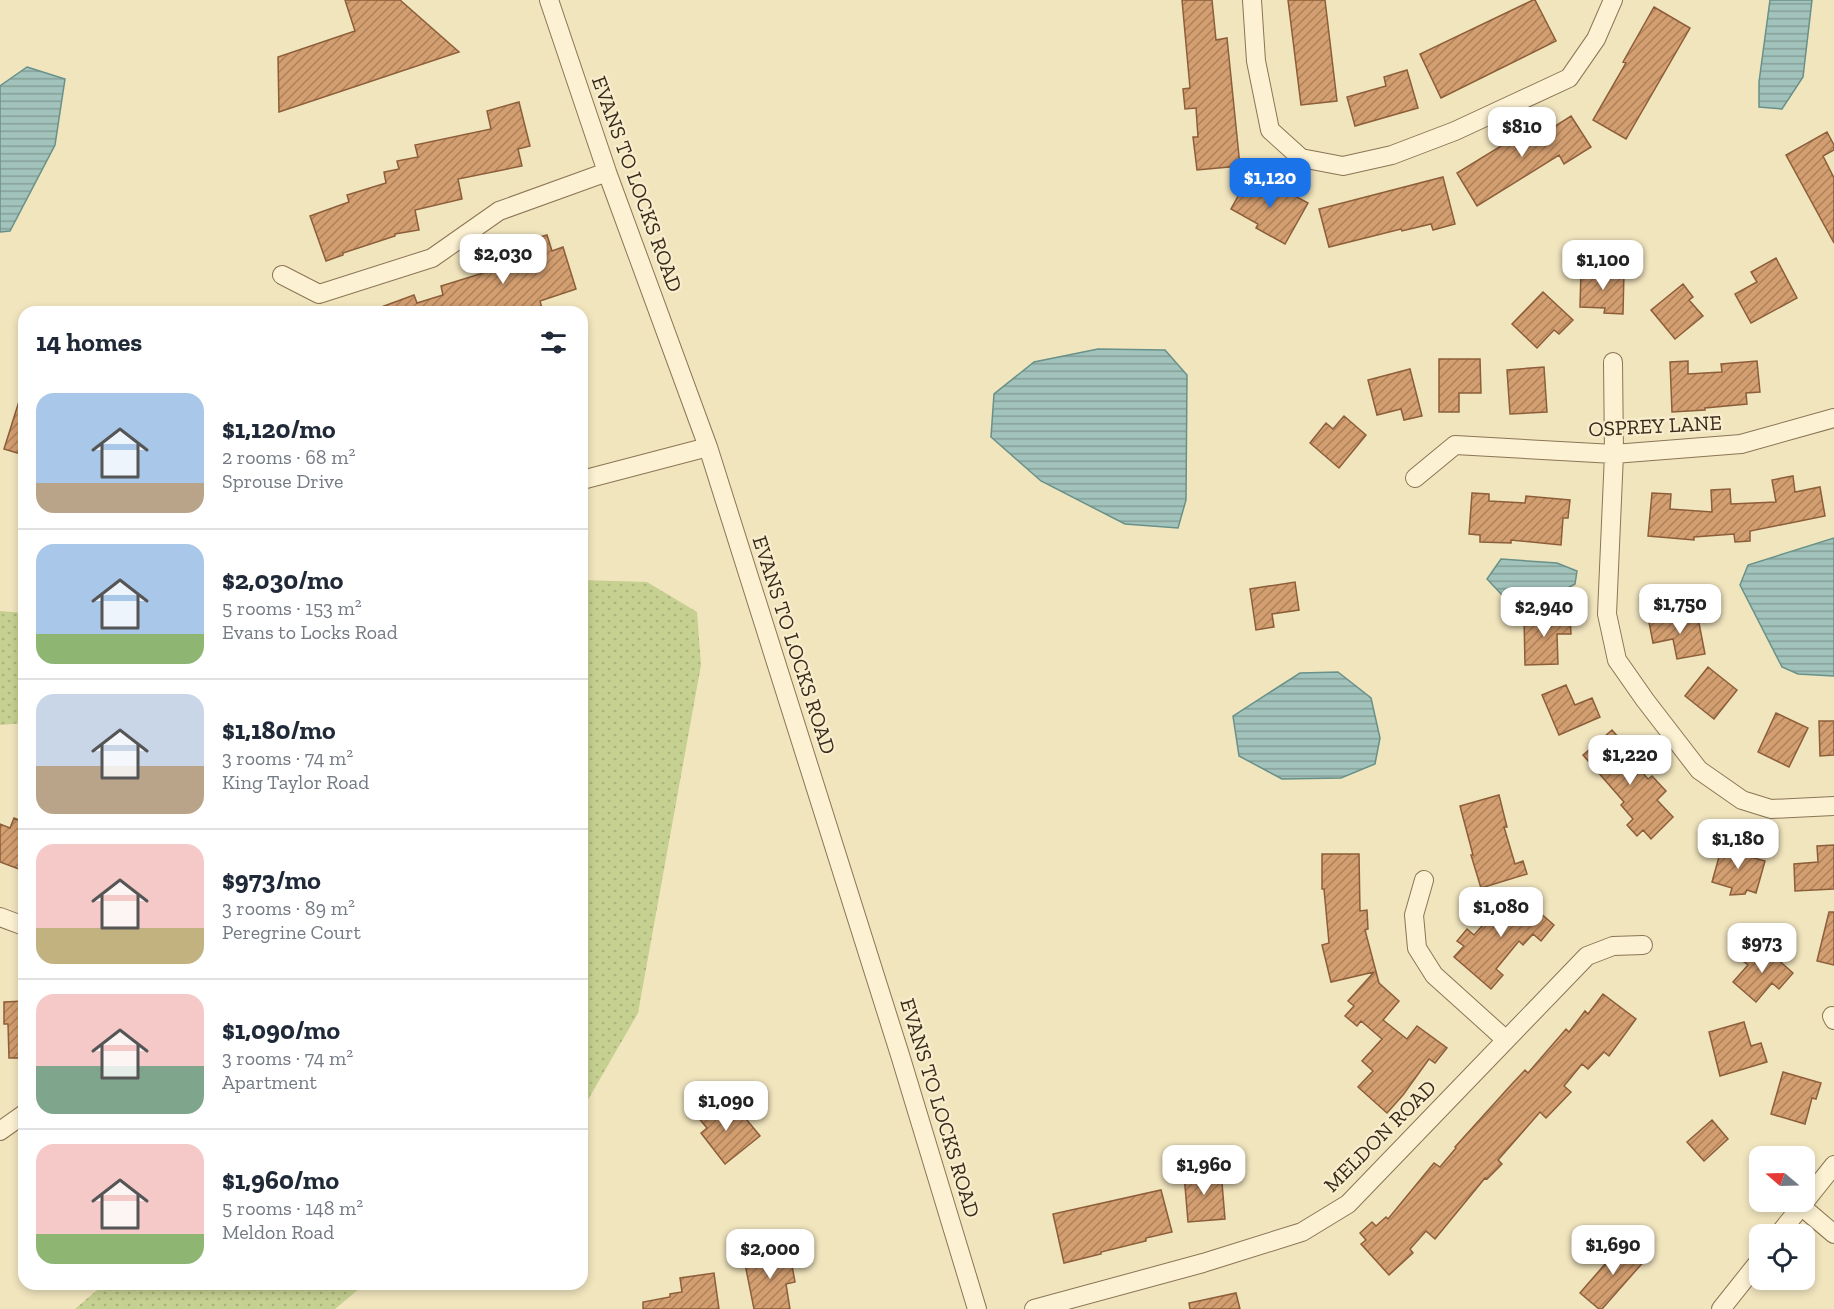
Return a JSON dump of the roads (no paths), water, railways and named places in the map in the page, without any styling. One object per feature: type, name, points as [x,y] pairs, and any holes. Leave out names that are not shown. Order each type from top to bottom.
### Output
[{"type":"street","name":"EVANS TO LOCKS ROAD","points":[[549,0],[607,172],[708,447],[897,1044],[977,1309]]},
{"type":"street","points":[[1252,0],[1256,61],[1270,130],[1301,158],[1343,166],[1392,155],[1445,135],[1569,78],[1596,39],[1613,0]]},
{"type":"street","points":[[282,275],[320,294],[432,258],[499,211],[607,172]]},
{"type":"street","points":[[1613,362],[1614,454],[1607,614],[1617,660],[1699,770],[1742,800],[1771,809],[1834,806]]},
{"type":"street","name":"OSPREY LANE","points":[[1414,478],[1455,445],[1614,454],[1741,444],[1834,418]]},
{"type":"street","points":[[588,478],[708,447]]},
{"type":"street","points":[[1424,880],[1414,915],[1417,948],[1434,975],[1505,1040]]},
{"type":"street","points":[[0,917],[18,924]]},
{"type":"street","name":"MELDON ROAD","points":[[1034,1309],[1203,1263],[1302,1232],[1348,1204],[1587,956],[1613,946],[1642,945]]},
{"type":"street","points":[[0,1131],[18,1118]]},
{"type":"street","points":[[1815,1189],[1834,1165]]},
{"type":"street","points":[[1787,1224],[1796,1212]]},
{"type":"street","points":[[1808,1212],[1834,1234]]},
{"type":"street","points":[[1721,1309],[1749,1274]]},
{"type":"water","points":[[1770,0],[1812,0],[1803,77],[1782,109],[1759,107],[1759,82]]},
{"type":"water","points":[[27,67],[65,79],[55,145],[10,231],[0,232],[0,86]]},
{"type":"water","points":[[1098,349],[1165,350],[1187,375],[1186,500],[1178,528],[1125,524],[1041,481],[991,437],[994,394],[1034,362]]},
{"type":"water","points":[[1834,538],[1834,676],[1798,674],[1782,667],[1740,585],[1748,565]]},
{"type":"water","points":[[1501,559],[1557,563],[1577,571],[1575,584],[1549,598],[1503,596],[1487,579]]},
{"type":"water","points":[[1338,672],[1371,698],[1380,738],[1375,764],[1341,778],[1282,779],[1239,756],[1233,716],[1300,673]]}]
